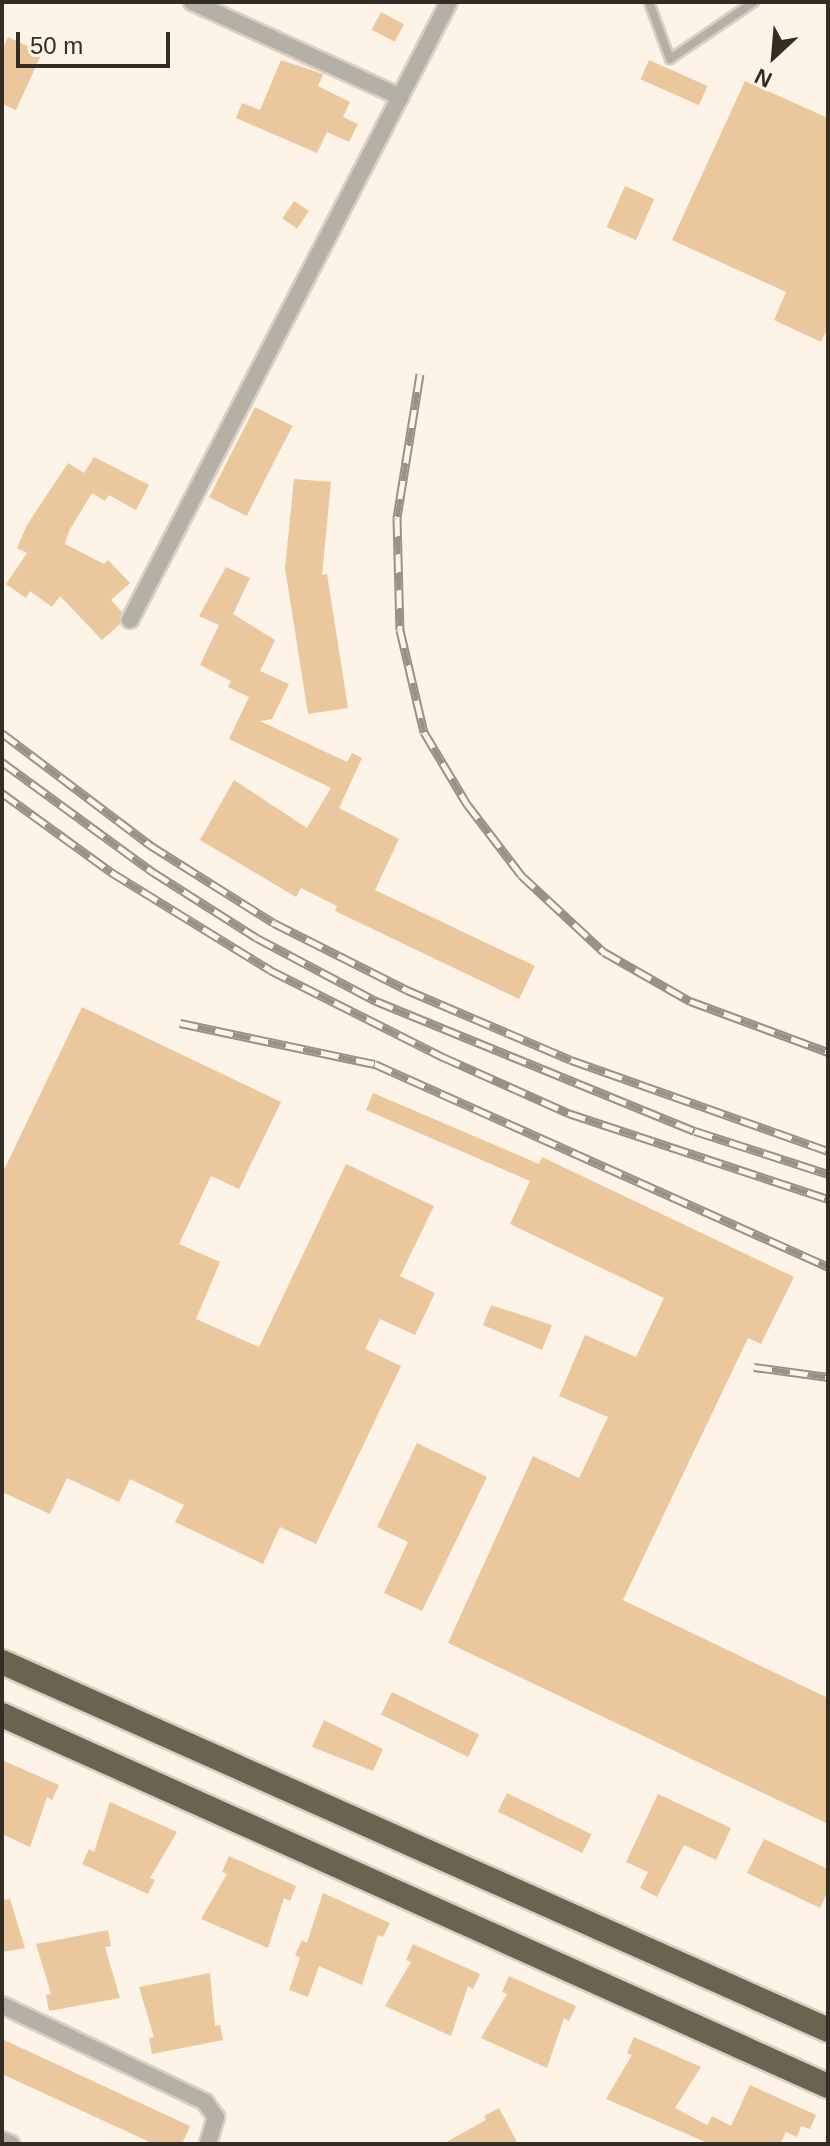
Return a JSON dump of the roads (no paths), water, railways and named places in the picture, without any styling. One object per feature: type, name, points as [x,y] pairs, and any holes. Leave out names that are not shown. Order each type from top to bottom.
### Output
[{"type":"highway","points":[[2,1662],[828,2030]]},
{"type":"highway","points":[[2,1715],[828,2086]]},
{"type":"street","points":[[192,2],[400,97]]},
{"type":"street","points":[[130,620],[449,2]]},
{"type":"street","points":[[2,2005],[205,2102],[216,2117],[208,2144]]},
{"type":"street","points":[[2,2140],[11,2144]]},
{"type":"lane","points":[[649,2],[670,59],[754,2]]},
{"type":"railway","points":[[420,374],[397,518],[400,630],[424,732],[467,804],[521,875],[604,952],[690,1001],[828,1052]]},
{"type":"railway","points":[[2,733],[150,845],[274,923],[407,990],[571,1060],[828,1151]]},
{"type":"railway","points":[[2,762],[153,872],[257,938],[376,1001],[695,1131],[828,1174]]},
{"type":"railway","points":[[2,793],[111,872],[270,970],[443,1057],[568,1113],[828,1199]]},
{"type":"railway","points":[[180,1023],[375,1064],[828,1267]]},
{"type":"railway","points":[[754,1367],[828,1377]]}]
